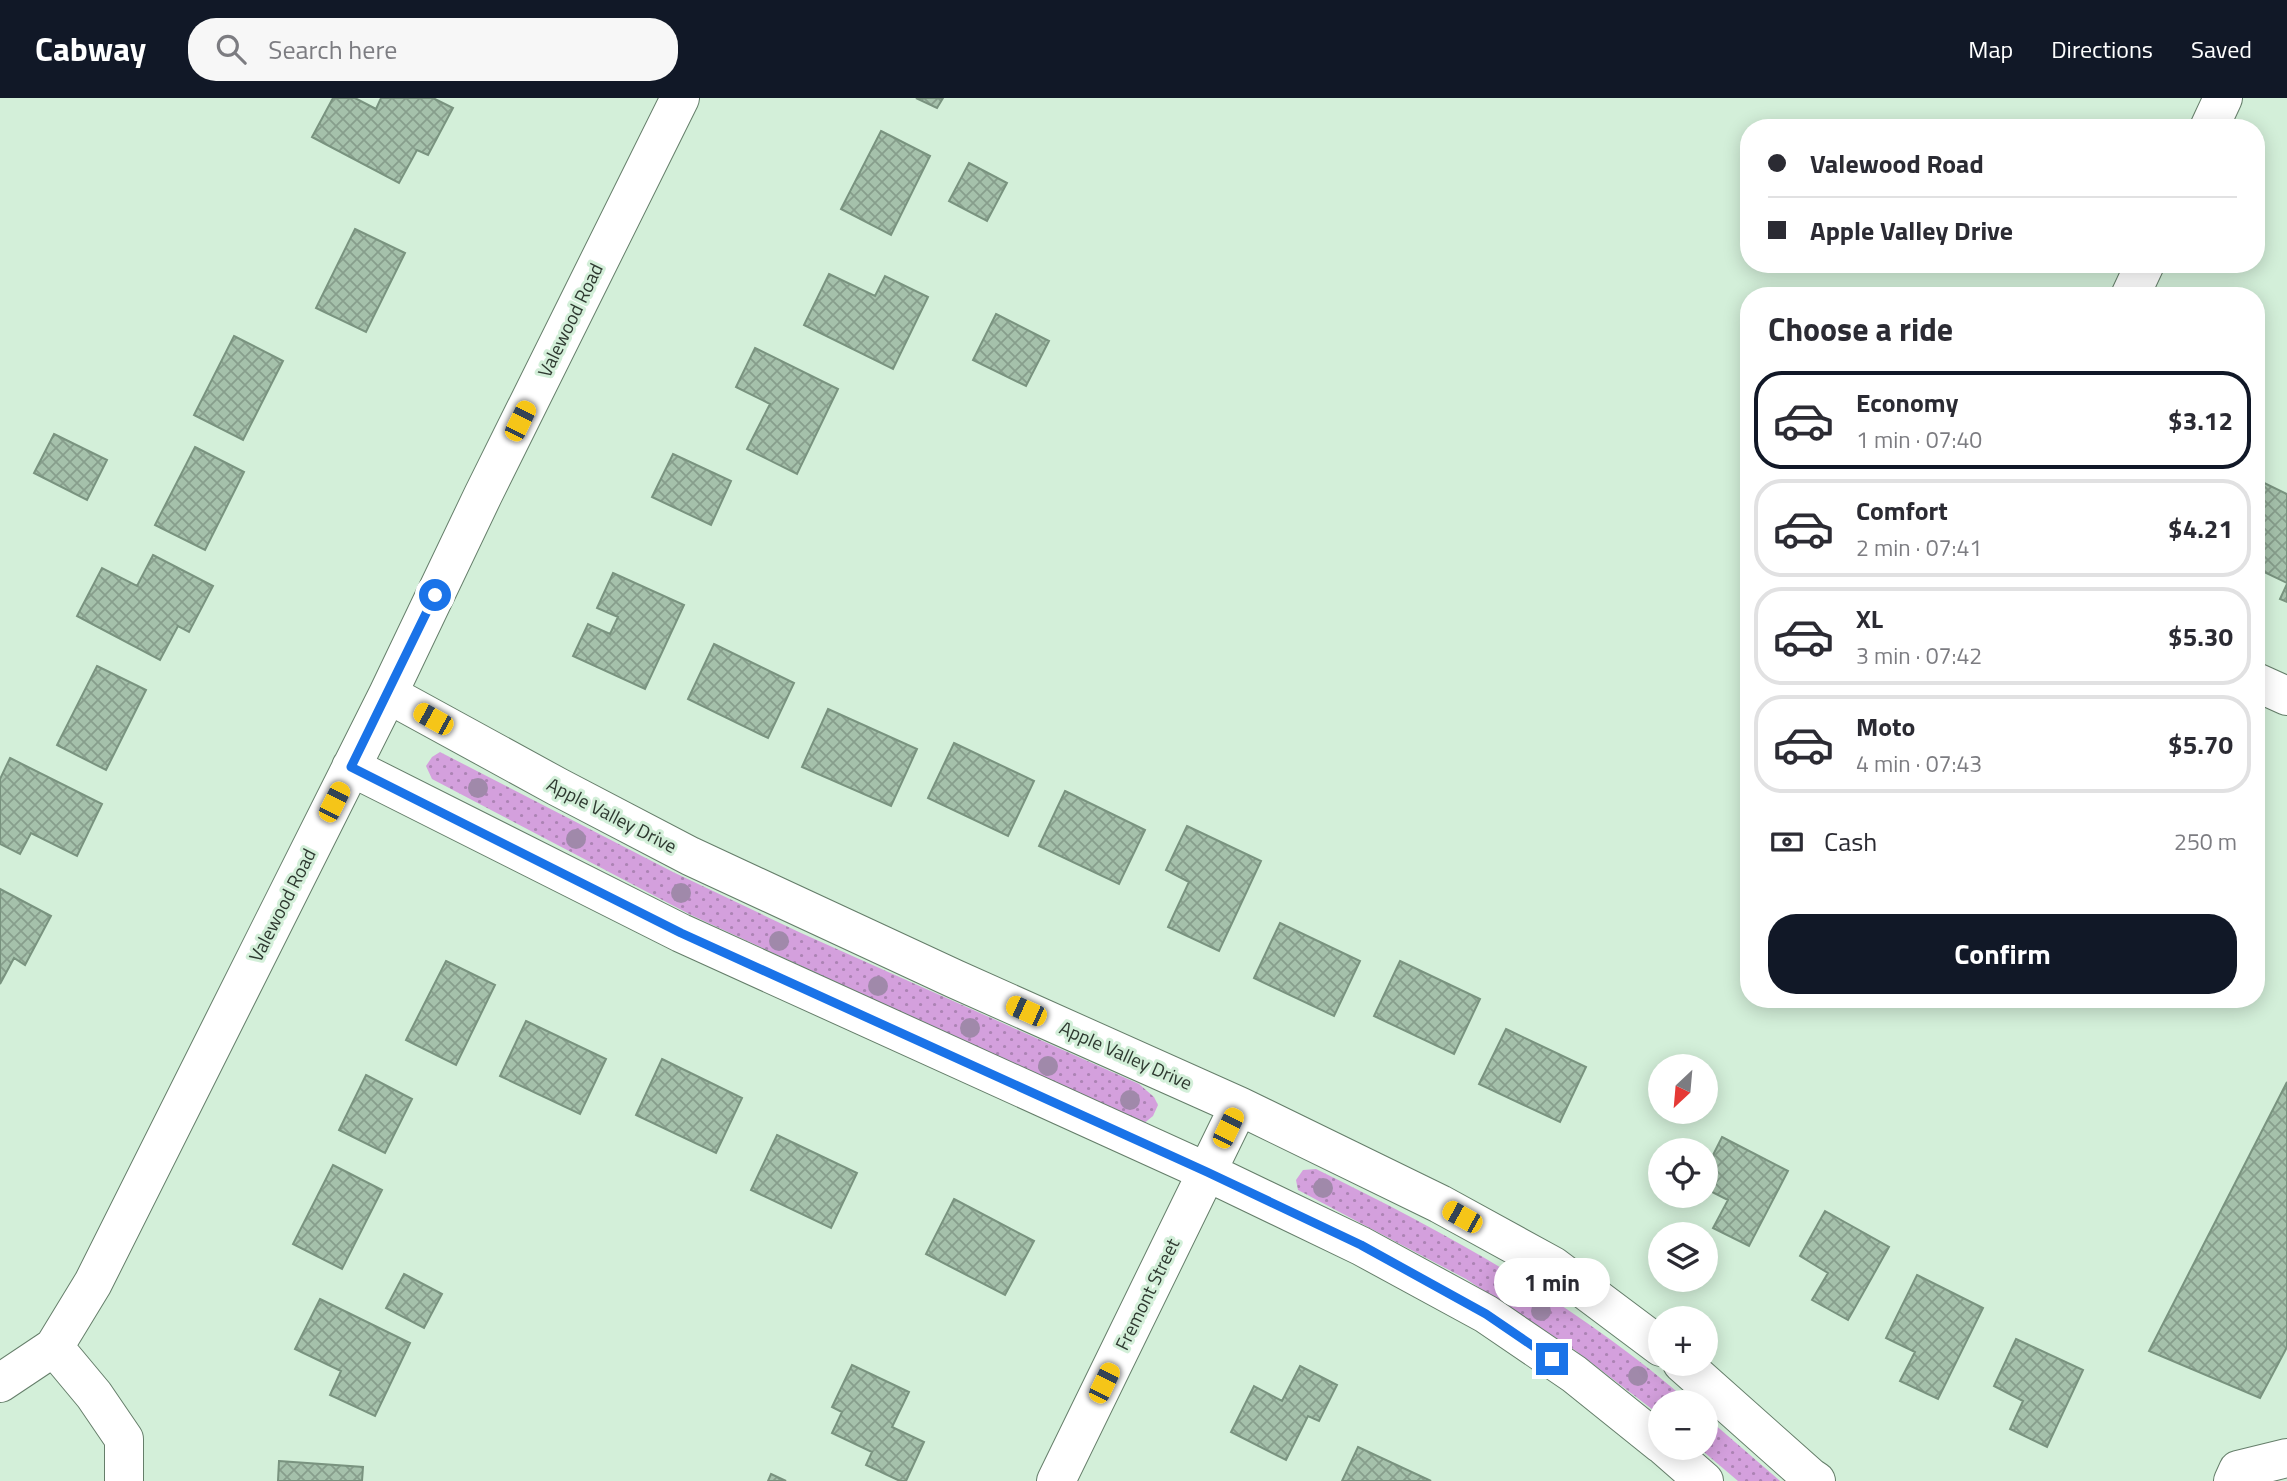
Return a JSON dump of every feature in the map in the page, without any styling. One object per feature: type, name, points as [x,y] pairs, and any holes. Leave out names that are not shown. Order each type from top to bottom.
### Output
[{"type":"street","name":"Valewood Road","points":[[0,1383],[54,1347],[93,1283],[388,694],[483,495],[680,98]]},
{"type":"street","points":[[2213,119],[2223,98]]},
{"type":"street","points":[[2265,686],[2287,696]]},
{"type":"street","name":"Apple Valley Drive","points":[[388,694],[690,856],[1239,1106],[1440,1204],[1553,1266],[1648,1337]]},
{"type":"street","points":[[351,767],[681,933],[1207,1172],[1361,1245],[1486,1314],[1574,1374],[1648,1434]]},
{"type":"street","name":"Fremont Street","points":[[1056,1481],[1239,1106]]},
{"type":"street","points":[[54,1347],[94,1395],[124,1439],[124,1481]]},
{"type":"street","points":[[1697,1376],[1816,1481]]},
{"type":"street","points":[[2233,1481],[2238,1470],[2287,1458]]},
{"type":"street","points":[[1680,1460],[1704,1481]]},
{"type":"shaded area","points":[[440,752],[673,872],[801,933],[1139,1084],[1154,1097],[1158,1105],[1153,1116],[1143,1124],[691,915],[432,779],[426,766],[432,757]]},
{"type":"shaded area","points":[[1316,1169],[1414,1219],[1510,1273],[1602,1334],[1648,1369],[1648,1376],[1657,1376],[1674,1390],[1648,1390],[1648,1406],[1576,1351],[1466,1279],[1298,1190],[1296,1180],[1303,1170]]},
{"type":"shaded area","points":[[1718,1427],[1780,1481],[1738,1481],[1713,1460],[1718,1460]]},
{"type":"building","points":[[333,98],[355,98],[376,109],[381,98],[433,98],[453,108],[428,155],[417,150],[399,183],[312,137]]},
{"type":"building","points":[[916,98],[943,98],[937,108]]},
{"type":"building","points":[[881,131],[930,156],[891,235],[841,209]]},
{"type":"building","points":[[969,163],[1007,183],[987,221],[949,201]]},
{"type":"building","points":[[355,229],[405,253],[366,332],[316,308]]},
{"type":"building","points":[[829,274],[875,296],[885,276],[928,297],[893,369],[804,325]]},
{"type":"building","points":[[996,314],[1049,341],[1026,386],[973,360]]},
{"type":"building","points":[[234,336],[283,361],[243,440],[194,415]]},
{"type":"building","points":[[755,348],[838,389],[797,474],[747,449],[770,404],[736,387]]},
{"type":"building","points":[[54,434],[107,460],[87,500],[34,473]]},
{"type":"building","points":[[195,447],[244,472],[205,550],[155,525]]},
{"type":"building","points":[[673,454],[731,481],[711,525],[652,497]]},
{"type":"building","points":[[2265,483],[2287,494],[2287,583],[2265,572]]},
{"type":"building","points":[[153,555],[213,586],[189,632],[178,626],[160,660],[77,616],[102,568],[137,586]]},
{"type":"building","points":[[613,573],[684,605],[645,689],[573,656],[588,624],[610,634],[618,617],[597,608]]},
{"type":"building","points":[[2287,584],[2287,602],[2280,599]]},
{"type":"building","points":[[714,644],[794,683],[768,738],[688,699]]},
{"type":"building","points":[[97,666],[146,690],[106,770],[57,745]]},
{"type":"building","points":[[828,709],[917,749],[891,806],[802,767]]},
{"type":"building","points":[[954,743],[1034,781],[1008,836],[928,798]]},
{"type":"building","points":[[10,758],[102,804],[77,856],[31,833],[20,854],[0,844],[0,779]]},
{"type":"building","points":[[1065,791],[1145,830],[1119,884],[1039,846]]},
{"type":"building","points":[[1187,826],[1261,861],[1219,951],[1168,927],[1189,882],[1166,870]]},
{"type":"building","points":[[0,889],[51,916],[25,965],[14,958],[0,984]]},
{"type":"building","points":[[1280,923],[1360,961],[1334,1016],[1254,978]]},
{"type":"building","points":[[446,961],[495,985],[456,1065],[406,1040]]},
{"type":"building","points":[[1400,961],[1480,999],[1454,1054],[1374,1016]]},
{"type":"building","points":[[526,1021],[606,1059],[580,1114],[500,1076]]},
{"type":"building","points":[[1506,1029],[1586,1067],[1560,1122],[1479,1084]]},
{"type":"building","points":[[662,1059],[742,1098],[716,1153],[636,1115]]},
{"type":"building","points":[[366,1075],[412,1099],[385,1153],[339,1130]]},
{"type":"building","points":[[2287,1082],[2287,1347],[2260,1398],[2149,1351]]},
{"type":"building","points":[[777,1135],[857,1173],[831,1228],[751,1190]]},
{"type":"building","points":[[1722,1137],[1788,1171],[1749,1246],[1718,1230],[1716,1222],[1728,1200],[1718,1195],[1718,1145]]},
{"type":"building","points":[[333,1165],[382,1190],[342,1269],[293,1244]]},
{"type":"building","points":[[954,1199],[1034,1241],[1005,1295],[926,1254]]},
{"type":"building","points":[[1825,1211],[1889,1247],[1848,1320],[1812,1300],[1828,1273],[1800,1256]]},
{"type":"building","points":[[404,1274],[442,1294],[424,1328],[386,1308]]},
{"type":"building","points":[[1917,1275],[1983,1308],[1938,1399],[1900,1381],[1915,1352],[1886,1338]]},
{"type":"building","points":[[320,1299],[410,1343],[375,1416],[330,1395],[341,1371],[295,1349]]},
{"type":"building","points":[[2016,1339],[2083,1370],[2047,1447],[2010,1429],[2023,1401],[1994,1386]]},
{"type":"building","points":[[852,1365],[909,1392],[892,1427],[924,1442],[906,1481],[900,1481],[866,1465],[872,1452],[832,1433],[842,1412],[832,1407]]},
{"type":"building","points":[[1300,1366],[1337,1385],[1319,1421],[1308,1416],[1286,1460],[1231,1432],[1254,1386],[1282,1401]]},
{"type":"building","points":[[1358,1447],[1431,1481],[1342,1481]]},
{"type":"building","points":[[279,1461],[363,1467],[362,1481],[278,1481]]},
{"type":"building","points":[[771,1474],[786,1481],[768,1481]]},
{"type":"route","points":[[435,595],[351,767],[681,933],[1207,1172],[1361,1245],[1486,1314],[1552,1359]]}]
